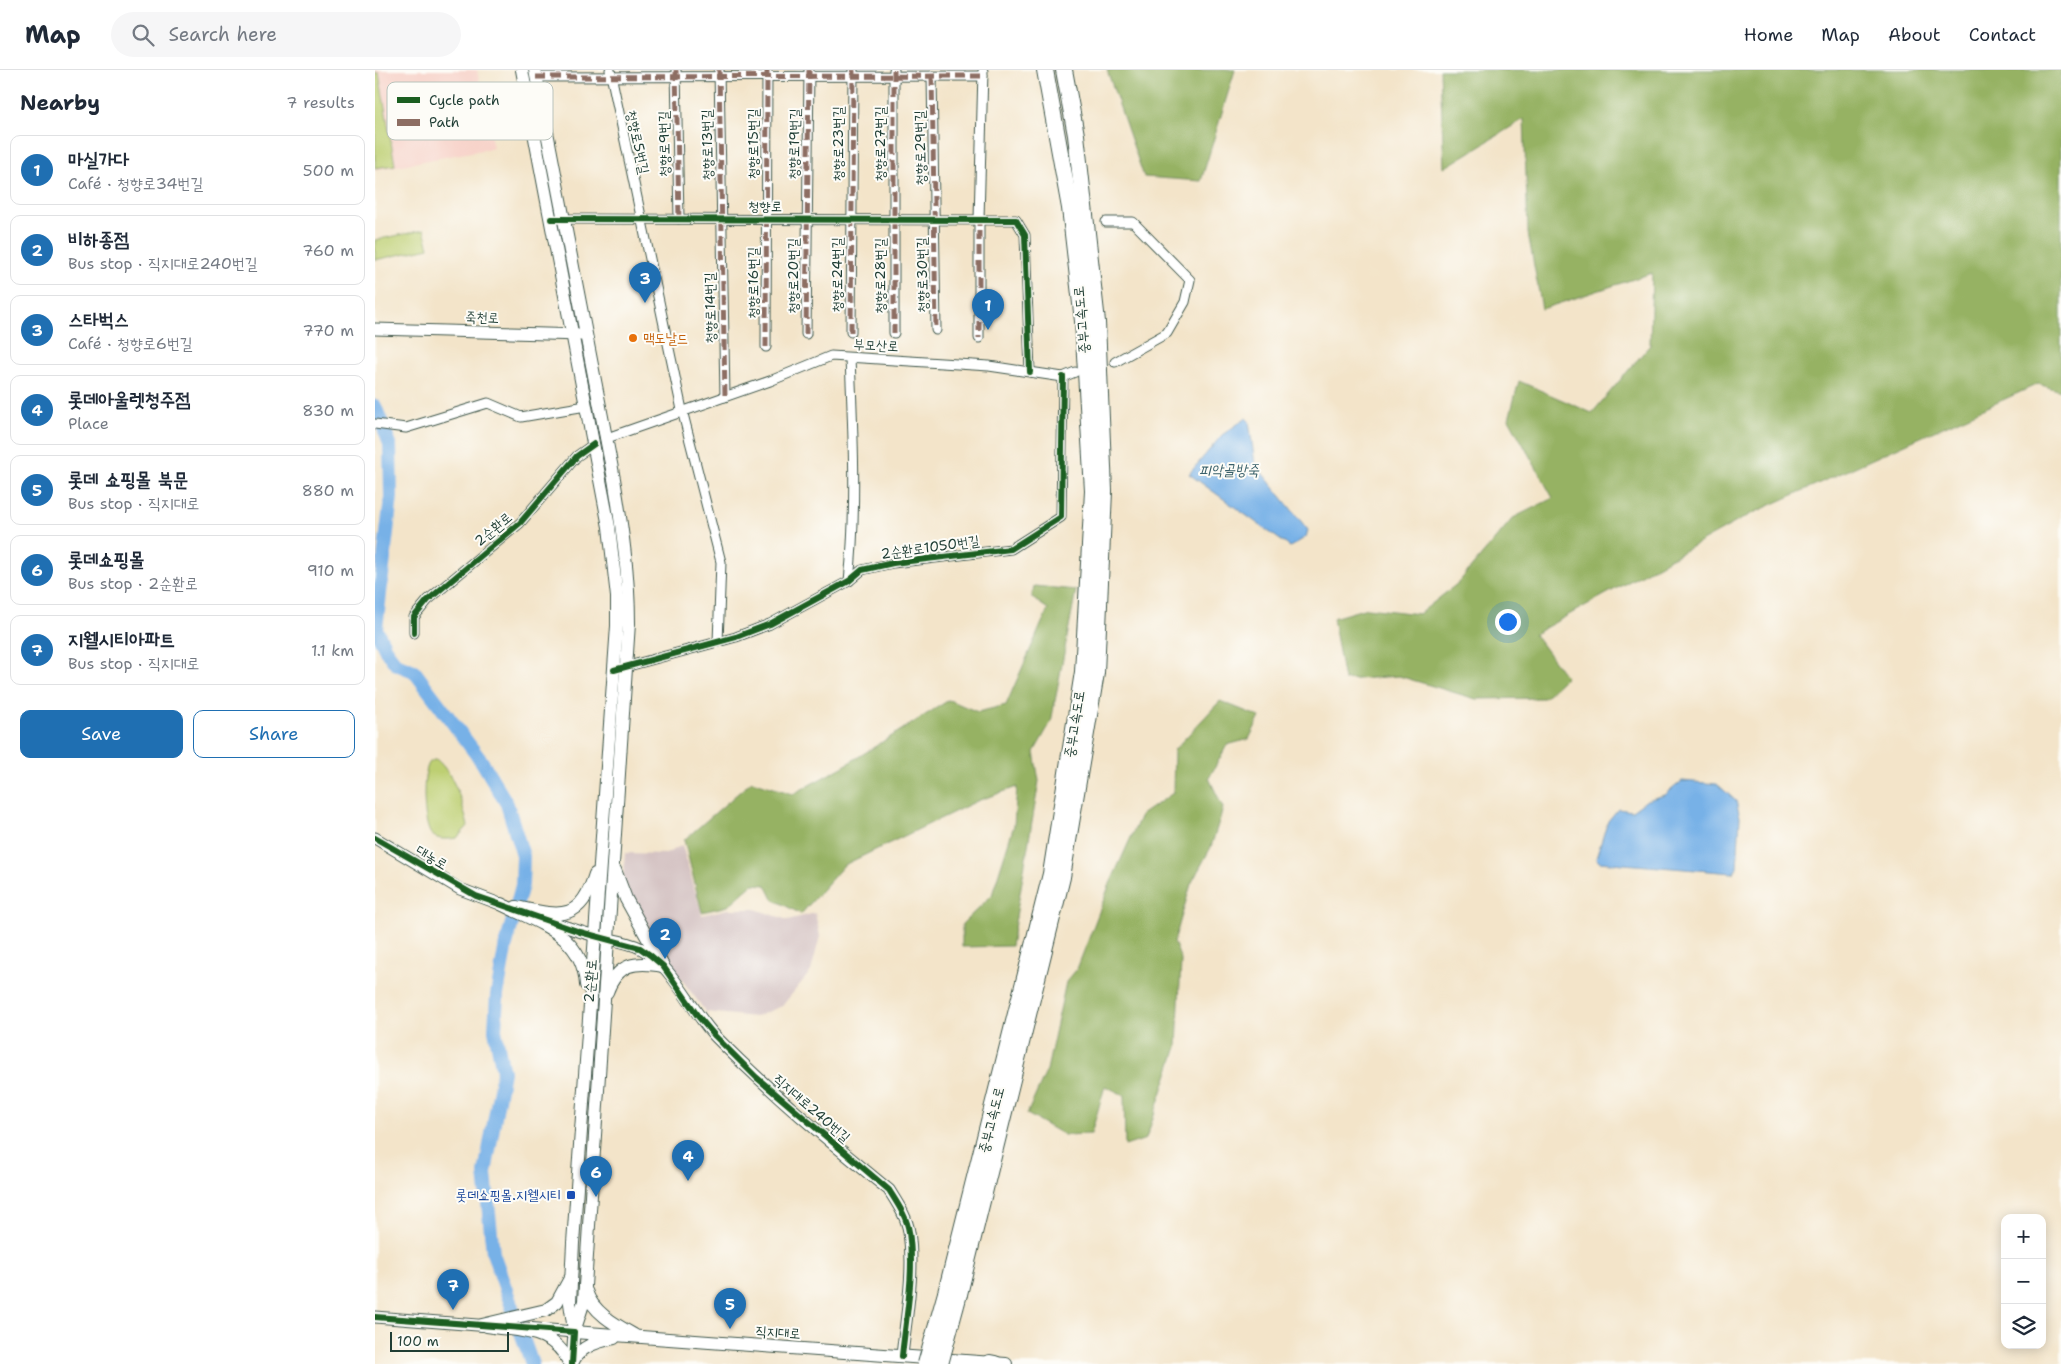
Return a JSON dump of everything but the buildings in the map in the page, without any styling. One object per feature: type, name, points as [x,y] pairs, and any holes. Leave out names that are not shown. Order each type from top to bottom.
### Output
[{"type":"highway","name":"중부고속도로","points":[[941,1364],[952,1294],[1051,874],[1083,672],[1093,491],[1085,361],[1070,208],[1045,70]]},
{"type":"highway","name":"중부고속도로","points":[[926,1364],[952,1294],[1062,877],[1096,673],[1104,491],[1097,322],[1076,135],[1064,70]]},
{"type":"main road","name":"2순환로","points":[[536,140],[614,559],[620,668],[613,864],[587,1036],[571,1273],[570,1303],[574,1332]]},
{"type":"main road","name":"2순환로","points":[[549,140],[607,438],[627,562],[629,623],[620,668],[602,850],[603,1002],[584,1301],[574,1332]]},
{"type":"main road","points":[[551,922],[571,912],[585,901],[602,850]]},
{"type":"main road","points":[[613,864],[626,899],[663,966]]},
{"type":"main road","points":[[501,904],[551,922],[573,946],[581,959],[587,983],[587,1036]]},
{"type":"main road","points":[[603,1002],[611,980],[618,972],[637,963],[663,966]]},
{"type":"main road","points":[[488,1326],[505,1319],[546,1310],[557,1302],[565,1291],[571,1273]]},
{"type":"main road","points":[[585,1288],[590,1302],[636,1337]]},
{"type":"main road","points":[[488,1326],[545,1333],[557,1344],[571,1364],[577,1353],[594,1344],[608,1339],[636,1337]]},
{"type":"main road","name":"직지대로","points":[[574,1332],[997,1364]]},
{"type":"street","points":[[536,73],[894,73],[932,76],[983,73],[979,219],[979,338]]},
{"type":"street","name":"청향로5번길","points":[[610,73],[682,410]]},
{"type":"street","name":"청향로9번길","points":[[677,73],[679,219]]},
{"type":"street","name":"청향로13번길","points":[[719,73],[722,219]]},
{"type":"street","name":"청향로15번길","points":[[767,73],[767,219]]},
{"type":"street","name":"청향로19번길","points":[[807,219],[809,73]]},
{"type":"street","name":"청향로23번길","points":[[851,219],[853,73]]},
{"type":"street","name":"청향로27번길","points":[[894,73],[894,219]]},
{"type":"street","name":"청향로29번길","points":[[932,76],[934,219]]},
{"type":"street","name":"청향로","points":[[551,219],[1016,220],[1025,235],[1029,372]]},
{"type":"street","name":"청향로14번길","points":[[722,219],[725,397]]},
{"type":"street","name":"청향로16번길","points":[[766,348],[767,219]]},
{"type":"street","name":"청향로20번길","points":[[806,334],[807,219]]},
{"type":"street","name":"청향로24번길","points":[[851,219],[851,332]]},
{"type":"street","name":"청향로28번길","points":[[894,219],[894,333]]},
{"type":"street","name":"청향로30번길","points":[[934,219],[936,330]]},
{"type":"street","points":[[1106,222],[1133,222],[1190,280],[1185,302],[1167,333],[1115,362]]},
{"type":"street","name":"죽천로","points":[[375,329],[587,335]]},
{"type":"street","name":"부모산로","points":[[607,438],[682,410],[725,397],[831,356],[989,366],[1063,377]]},
{"type":"street","points":[[849,581],[852,549],[853,451],[851,358]]},
{"type":"street","points":[[1063,377],[1075,372]]},
{"type":"street","name":"2순환로1050번길","points":[[620,668],[718,642],[770,624],[849,581],[862,570],[893,563],[1011,549],[1061,517],[1063,377]]},
{"type":"street","points":[[375,424],[406,428],[488,403],[521,417],[586,406]]},
{"type":"street","points":[[682,410],[721,562],[718,642]]},
{"type":"street","name":"2순환로","points":[[414,633],[414,617],[428,600],[520,523],[577,456],[593,444]]},
{"type":"street","name":"대농로","points":[[375,838],[476,896],[501,904]]},
{"type":"street","name":"직지대로240번길","points":[[551,922],[640,948],[663,966],[697,1015],[756,1077],[889,1190],[902,1212],[909,1230],[909,1284],[902,1356]]},
{"type":"street","points":[[640,948],[654,949]]},
{"type":"street","points":[[375,1317],[488,1326]]},
{"type":"street","name":"2순환로","points":[[571,1364],[574,1332]]},
{"type":"street","name":"직지대로","points":[[545,1333],[574,1332]]},
{"type":"shaded area","points":[[375,70],[477,70],[479,82],[387,82],[387,140],[491,140],[493,148],[375,170]]},
{"type":"shaded area","points":[[682,845],[702,915],[728,909],[755,909],[788,920],[815,913],[820,936],[811,971],[782,1006],[755,1017],[706,1012],[659,949],[623,881],[625,853],[666,854]]},
{"type":"green space","points":[[1107,70],[1235,70],[1201,181],[1144,177]]},
{"type":"green space","points":[[1440,70],[2061,70],[2061,391],[2038,384],[1751,514],[1534,634],[1566,677],[1544,698],[1476,699],[1399,676],[1344,680],[1333,618],[1367,608],[1419,614],[1458,583],[1513,518],[1553,498],[1509,419],[1519,381],[1592,413],[1650,345],[1652,273],[1542,309],[1528,233],[1524,119],[1444,168]]},
{"type":"green space","points":[[375,73],[379,73],[387,119],[387,140],[391,140],[395,165],[375,168]]},
{"type":"green space","points":[[424,230],[429,248],[375,260],[375,240]]},
{"type":"green space","points":[[1034,586],[1076,590],[1051,722],[1034,752],[1039,781],[1011,946],[962,947],[962,924],[992,895],[1014,825],[1017,787],[977,801],[844,865],[801,914],[773,899],[766,885],[753,884],[728,906],[702,912],[684,840],[752,781],[793,794],[844,766],[949,700],[978,712],[1006,705],[1048,609],[1032,598]]},
{"type":"green space","points":[[1220,701],[1260,717],[1249,739],[1227,745],[1209,778],[1223,808],[1211,847],[1191,884],[1174,942],[1181,960],[1177,1047],[1146,1139],[1125,1146],[1124,1095],[1105,1086],[1091,1134],[1064,1135],[1027,1114],[1047,1070],[1066,982],[1077,969],[1109,886],[1141,815],[1173,793],[1174,750]]},
{"type":"green space","points":[[436,759],[453,781],[466,817],[468,826],[457,838],[437,838],[431,834],[428,828],[424,798],[425,776],[430,762]]},
{"type":"water","name":"피악골방죽","points":[[1246,418],[1249,421],[1255,464],[1308,530],[1306,537],[1290,547],[1189,474],[1222,435]]},
{"type":"water","points":[[1682,781],[1717,784],[1736,801],[1740,817],[1737,868],[1733,873],[1599,862],[1596,858],[1608,821],[1618,809],[1632,811],[1647,800],[1665,795]]},
{"type":"waterway","points":[[375,406],[390,444],[391,497],[376,629],[387,652],[396,664],[414,671],[482,762],[507,804],[523,856],[522,885],[505,949],[497,995],[495,1030],[503,1072],[485,1173],[493,1253],[532,1364]]},
{"type":"marked path","points":[[676,70],[679,219]]},
{"type":"marked path","points":[[719,70],[725,397]]},
{"type":"marked path","points":[[766,347],[767,70]]},
{"type":"marked path","points":[[806,334],[809,70]]},
{"type":"marked path","points":[[851,332],[853,70]]},
{"type":"marked path","points":[[894,70],[894,333]]},
{"type":"marked path","points":[[932,76],[936,330]]},
{"type":"marked path","points":[[536,77],[983,76]]},
{"type":"marked path","points":[[976,219],[979,219],[979,338]]},
{"type":"cycle path","points":[[551,219],[1016,220],[1025,235],[1030,372]]},
{"type":"cycle path","points":[[614,670],[736,637],[770,624],[849,581],[862,570],[893,563],[1011,549],[1061,517],[1063,377]]},
{"type":"cycle path","points":[[414,633],[414,617],[428,600],[520,523],[577,456],[594,444]]},
{"type":"cycle path","points":[[375,838],[476,896],[580,932],[640,948],[663,966],[697,1015],[756,1077],[889,1190],[906,1221],[911,1247],[909,1294],[902,1356]]},
{"type":"cycle path","points":[[375,1317],[574,1332],[572,1364]]},
{"type":"place","name":"스타벅스","points":[[645,303]]},
{"type":"place","name":"마실가다","points":[[988,330]]},
{"type":"place","name":"맥도날드","points":[[633,338]]},
{"type":"place","name":"비하종점","points":[[665,959]]},
{"type":"place","name":"롯데아울렛청주점","points":[[688,1181]]},
{"type":"place","name":"롯데쇼핑몰.지웰시티","points":[[571,1195]]},
{"type":"place","name":"롯데쇼핑몰","points":[[596,1197]]},
{"type":"place","name":"지웰시티아파트","points":[[453,1310]]},
{"type":"place","name":"롯데 쇼핑몰 북문","points":[[730,1329]]}]
